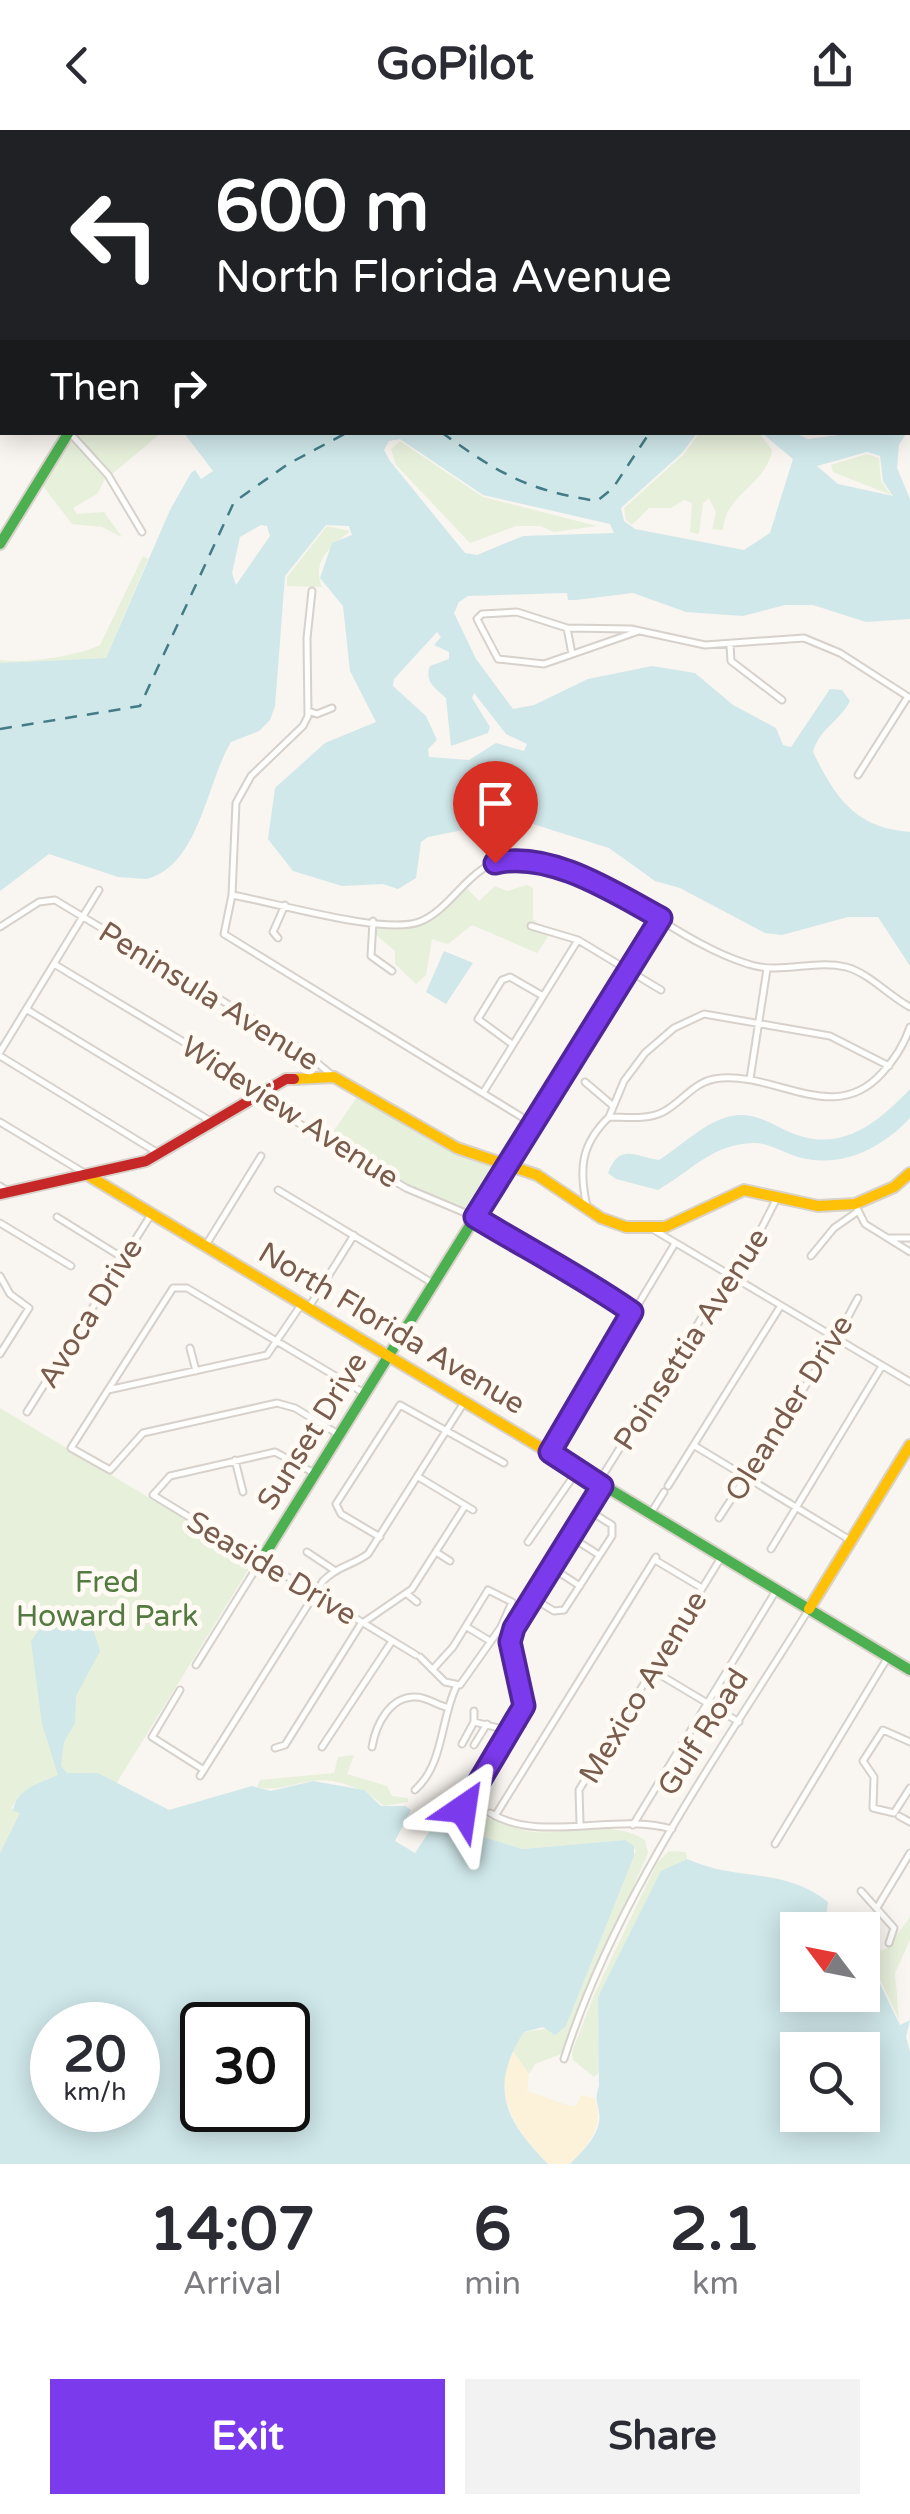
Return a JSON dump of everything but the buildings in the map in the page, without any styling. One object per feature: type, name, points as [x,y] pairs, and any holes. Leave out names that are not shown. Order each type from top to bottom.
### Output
[{"type":"street","points":[[0,544],[67,435]]},
{"type":"street","points":[[72,435],[108,474],[142,532]]},
{"type":"street","points":[[312,591],[307,638],[308,711],[304,726],[251,776],[240,794],[233,824],[232,895],[223,927],[228,938],[533,1124]]},
{"type":"street","points":[[638,631],[537,666],[506,662],[494,655],[477,619],[482,614],[517,612],[568,628],[638,631],[692,643],[730,645],[780,637],[810,640],[910,696],[858,775]]},
{"type":"street","points":[[568,628],[572,654]]},
{"type":"street","points":[[730,645],[731,661],[782,700]]},
{"type":"street","points":[[308,711],[317,714],[332,708]]},
{"type":"street","points":[[232,895],[322,916],[398,925],[423,920],[480,871],[512,860],[578,876],[729,956],[767,969],[845,966],[910,1007]]},
{"type":"street","points":[[99,890],[26,1009],[3,1038],[0,1054],[161,1154]]},
{"type":"street","name":"Peninsula Avenue","points":[[0,927],[46,899],[294,1044],[334,1077]]},
{"type":"street","points":[[278,938],[273,932],[284,905]]},
{"type":"street","name":"Sunset Drive","points":[[196,1665],[661,918]]},
{"type":"street","points":[[373,921],[371,956],[392,971]]},
{"type":"street","points":[[531,926],[578,940],[660,990]]},
{"type":"street","points":[[483,1092],[578,940]]},
{"type":"street","name":"Wideview Avenue","points":[[54,964],[242,1077],[269,1105],[406,1188],[475,1217],[562,1271],[580,1276],[632,1312]]},
{"type":"street","points":[[750,1080],[767,969]]},
{"type":"street","points":[[513,1044],[479,1023],[480,1014],[506,977],[543,996]]},
{"type":"street","points":[[26,1009],[212,1122]]},
{"type":"street","points":[[587,1208],[582,1159],[592,1136],[609,1117],[626,1076],[648,1049],[674,1028],[704,1014],[830,1036],[888,1066]]},
{"type":"street","points":[[609,1117],[658,1115],[694,1088],[714,1079],[750,1080],[836,1099],[866,1088],[888,1066],[910,1027]]},
{"type":"street","points":[[3,1190],[88,1176],[161,1154],[259,1094],[300,1076],[334,1077],[457,1148],[543,1178],[612,1224],[654,1230],[910,1382]]},
{"type":"street","points":[[585,1082],[612,1104]]},
{"type":"street","name":"North Florida Avenue","points":[[0,1122],[910,1670]]},
{"type":"street","points":[[206,1246],[261,1156]]},
{"type":"street","points":[[105,1172],[107,1186]]},
{"type":"street","points":[[811,1256],[843,1219],[894,1187],[910,1172]]},
{"type":"street","points":[[278,1190],[434,1284]]},
{"type":"street","points":[[654,1230],[744,1190],[818,1206],[856,1208]]},
{"type":"street","name":"Poinsettia Avenue","points":[[511,1731],[524,1706],[510,1642],[504,1632],[550,1566],[728,1276],[762,1230],[778,1195]]},
{"type":"street","points":[[856,1208],[869,1228],[910,1252]]},
{"type":"street","name":"Avoca Drive","points":[[28,1412],[152,1213]]},
{"type":"street","points":[[57,1216],[123,1258]]},
{"type":"street","points":[[0,1222],[72,1266]]},
{"type":"street","points":[[108,1390],[267,1355],[354,1235]]},
{"type":"street","points":[[885,1238],[910,1238]]},
{"type":"street","points":[[550,1452],[674,1245]]},
{"type":"street","points":[[0,1276],[10,1294],[29,1308],[0,1354]]},
{"type":"street","points":[[338,1434],[295,1408],[276,1403],[143,1432],[110,1470],[71,1448],[173,1288],[186,1288],[364,1393]]},
{"type":"street","name":"Oleander Drive","points":[[719,1518],[836,1340],[858,1298]]},
{"type":"street","points":[[651,1513],[780,1308]]},
{"type":"street","points":[[190,1348],[196,1371]]},
{"type":"street","points":[[771,1549],[882,1366]]},
{"type":"street","points":[[180,1690],[152,1737],[202,1773],[315,1593],[334,1570],[355,1564],[380,1537],[465,1402]]},
{"type":"street","points":[[380,1537],[341,1514],[336,1504],[396,1408],[407,1405],[504,1464]]},
{"type":"street","name":"Gulf Road","points":[[564,2059],[616,1931],[672,1830],[910,1445]]},
{"type":"street","points":[[695,1446],[850,1540]]},
{"type":"street","points":[[244,1492],[236,1460],[275,1452],[314,1473]]},
{"type":"street","name":"Seaside Drive","points":[[236,1460],[170,1476],[152,1495],[418,1656],[456,1687]]},
{"type":"street","points":[[528,1542],[578,1468]]},
{"type":"street","points":[[419,1477],[473,1510]]},
{"type":"street","points":[[275,1748],[285,1745],[362,1622],[408,1594],[465,1506]]},
{"type":"street","points":[[530,1597],[561,1611],[615,1531],[586,1508]]},
{"type":"street","points":[[568,1536],[599,1556]]},
{"type":"street","points":[[307,1552],[334,1570]]},
{"type":"street","points":[[436,1552],[450,1560]]},
{"type":"street","name":"Mexico Avenue","points":[[580,1823],[579,1790],[722,1556]]},
{"type":"street","points":[[672,1830],[633,1824],[580,1823],[512,1827],[492,1814],[655,1558],[702,1588]]},
{"type":"street","points":[[550,1566],[580,1586]]},
{"type":"street","points":[[633,1824],[777,1589]]},
{"type":"street","points":[[434,1668],[468,1626],[488,1590],[522,1610]]},
{"type":"street","points":[[408,1594],[417,1602]]},
{"type":"street","points":[[415,1790],[424,1782],[440,1749],[446,1708],[456,1687],[468,1678],[512,1604]]},
{"type":"street","points":[[468,1626],[490,1641]]},
{"type":"street","points":[[322,1748],[392,1640]]},
{"type":"street","points":[[775,1844],[888,1656]]},
{"type":"street","points":[[652,1670],[739,1722]]},
{"type":"street","points":[[372,1746],[378,1726],[394,1702],[416,1697],[446,1708]]},
{"type":"street","points":[[462,1744],[474,1722],[474,1711]]},
{"type":"street","points":[[503,1726],[509,1714]]},
{"type":"street","points":[[463,1809],[511,1731],[474,1722]]},
{"type":"street","points":[[474,1746],[486,1724]]},
{"type":"street","points":[[910,1742],[883,1730],[864,1761],[874,1777],[873,1808],[895,1812],[910,1788]]},
{"type":"street","points":[[899,1816],[910,1822]]},
{"type":"street","points":[[878,1906],[910,1853]]},
{"type":"street","points":[[861,1891],[878,1906],[895,1931],[889,1943]]},
{"type":"green space","points":[[75,435],[159,435],[111,475]]},
{"type":"green space","points":[[698,435],[761,435],[772,450],[763,472],[731,507],[723,530],[712,529],[716,512],[709,498],[703,503],[699,534],[690,532],[692,503],[684,500],[671,508],[649,508],[632,525],[626,520],[624,508],[684,454]]},
{"type":"green space","points":[[70,436],[106,477],[97,494],[73,508],[77,514],[104,512],[122,537],[102,527],[72,524],[43,486]]},
{"type":"green space","points":[[400,441],[483,497],[597,526],[554,532],[540,526],[516,526],[470,543],[396,465],[391,449]]},
{"type":"green space","points":[[867,454],[879,458],[881,481],[891,495],[833,472],[831,465]]},
{"type":"green space","points":[[327,526],[350,531],[322,560],[322,587],[287,586],[287,577]]},
{"type":"green space","points":[[143,556],[148,559],[106,658],[0,663],[65,656],[100,645]]},
{"type":"green space","points":[[527,885],[533,888],[533,919],[541,926],[529,927],[551,932],[537,953],[472,925],[448,944],[432,939],[426,975],[416,984],[395,964],[395,951],[375,934],[379,924],[405,924],[427,918],[466,887],[479,901],[495,886],[507,891]]},
{"type":"green space","points":[[359,1094],[454,1150],[501,1166],[470,1212],[411,1187],[329,1138]]},
{"type":"green space","name":"Fred Howard Park","points":[[0,1408],[246,1556],[250,1567],[116,1784],[90,1773],[45,1780],[11,1808],[21,1812],[0,1853]]},
{"type":"green space","points":[[354,1755],[347,1774],[387,1786],[392,1796],[408,1798],[408,1802],[384,1806],[361,1790],[332,1781],[257,1787],[260,1780],[334,1773],[338,1757]]},
{"type":"green space","points":[[480,1816],[534,1832],[619,1830],[645,1840],[648,1853],[561,2054],[535,2064],[529,2074],[512,2050],[524,2032],[566,2026],[636,1850],[625,1840],[523,1849],[463,1831],[459,1836],[448,1833],[446,1819]]},
{"type":"green space","points":[[669,1851],[686,1852],[687,1859],[676,1864],[598,1997],[599,2072],[594,2077],[573,2060],[572,2052],[594,1995],[657,1863]]},
{"type":"green space","points":[[910,1917],[910,1940],[895,1973],[899,2020],[880,1979],[880,1950],[886,1949]]},
{"type":"sand","points":[[512,2050],[529,2074],[527,2091],[570,2106],[577,2105],[581,2095],[595,2098],[598,2117],[593,2134],[570,2164],[548,2164],[517,2125],[506,2097],[505,2082]]},
{"type":"water","points":[[186,435],[696,435],[682,453],[621,508],[624,521],[635,529],[744,550],[770,533],[793,459],[764,435],[799,435],[808,439],[905,435],[899,445],[897,468],[910,499],[910,619],[866,622],[813,605],[785,605],[743,616],[686,612],[633,593],[576,600],[568,600],[567,593],[468,596],[459,602],[454,613],[476,659],[513,709],[534,705],[588,679],[652,666],[695,673],[733,705],[776,728],[783,745],[791,747],[830,689],[842,690],[850,701],[820,737],[813,752],[830,784],[850,808],[875,824],[910,832],[910,966],[878,917],[848,917],[782,935],[765,933],[680,888],[655,881],[609,848],[517,819],[428,837],[421,842],[416,878],[398,889],[383,884],[342,886],[293,871],[268,839],[275,788],[325,743],[376,722],[350,671],[343,606],[320,578],[332,543],[352,535],[349,526],[326,525],[285,576],[275,706],[270,720],[259,731],[231,742],[190,841],[178,858],[164,871],[146,879],[118,877],[49,854],[0,891],[0,663],[106,658],[170,510],[191,473],[195,470],[201,479],[213,471]],"holes":[[[400,439],[483,495],[610,524],[614,533],[523,536],[477,555],[465,553],[390,461],[384,450],[389,441]],[[867,452],[880,456],[883,481],[893,496],[838,484],[817,466]],[[261,525],[267,526],[270,536],[236,585],[232,573],[240,537]],[[437,632],[441,637],[434,645],[449,652],[449,659],[430,666],[428,676],[446,698],[451,746],[488,733],[490,727],[472,698],[474,693],[506,734],[527,744],[524,751],[496,743],[469,760],[429,757],[428,749],[437,740],[426,716],[393,686],[394,679]]]},
{"type":"water","points":[[444,951],[473,963],[446,1004],[426,992]]},
{"type":"water","points":[[910,1089],[910,1118],[873,1147],[845,1158],[814,1160],[754,1143],[714,1153],[658,1190],[616,1179],[608,1173],[623,1154],[659,1160],[703,1128],[732,1116],[759,1118],[802,1137],[837,1138],[868,1125]]},
{"type":"water","points":[[69,1618],[93,1629],[100,1651],[76,1696],[75,1723],[64,1742],[61,1766],[67,1773],[98,1773],[169,1810],[252,1786],[271,1791],[313,1781],[364,1790],[381,1806],[405,1806],[411,1810],[395,1841],[415,1853],[441,1814],[446,1814],[448,1833],[459,1836],[463,1831],[523,1849],[625,1840],[634,1846],[634,1856],[566,2026],[555,2035],[543,2027],[524,2032],[507,2070],[504,2087],[512,2118],[548,2164],[0,2164],[0,1853],[20,1813],[13,1811],[19,1797],[58,1775],[42,1724],[31,1641],[43,1625]]},
{"type":"water","points":[[687,1859],[794,1883],[811,1891],[828,1902],[827,1912],[780,1912],[780,2012],[880,2012],[880,1984],[900,2025],[910,2020],[906,2037],[910,2052],[910,2164],[570,2164],[598,2127],[598,1997],[661,1871]]},
{"type":"ferry route","points":[[0,729],[140,706],[234,502],[288,464],[342,435]]},
{"type":"ferry route","points":[[445,435],[514,478],[597,501],[613,488],[648,435]]},
{"type":"traffic: fast","points":[[0,544],[67,435]]},
{"type":"traffic: fast","points":[[260,1562],[507,1166]]},
{"type":"traffic: fast","points":[[548,1452],[910,1670]]},
{"type":"traffic: slow","points":[[294,1079],[334,1077],[457,1148],[537,1175],[601,1218],[626,1227],[665,1227],[744,1190],[818,1206],[855,1204],[894,1187],[910,1173]]},
{"type":"traffic: slow","points":[[89,1176],[548,1452]]},
{"type":"traffic: slow","points":[[809,1609],[910,1445]]},
{"type":"traffic: jam","points":[[0,1194],[146,1161],[286,1079],[294,1079]]},
{"type":"route","points":[[463,1809],[524,1706],[510,1642],[514,1628],[602,1486],[550,1452],[632,1312],[580,1276],[562,1271],[475,1217],[661,918],[597,884],[561,871],[521,861],[495,863]]}]
